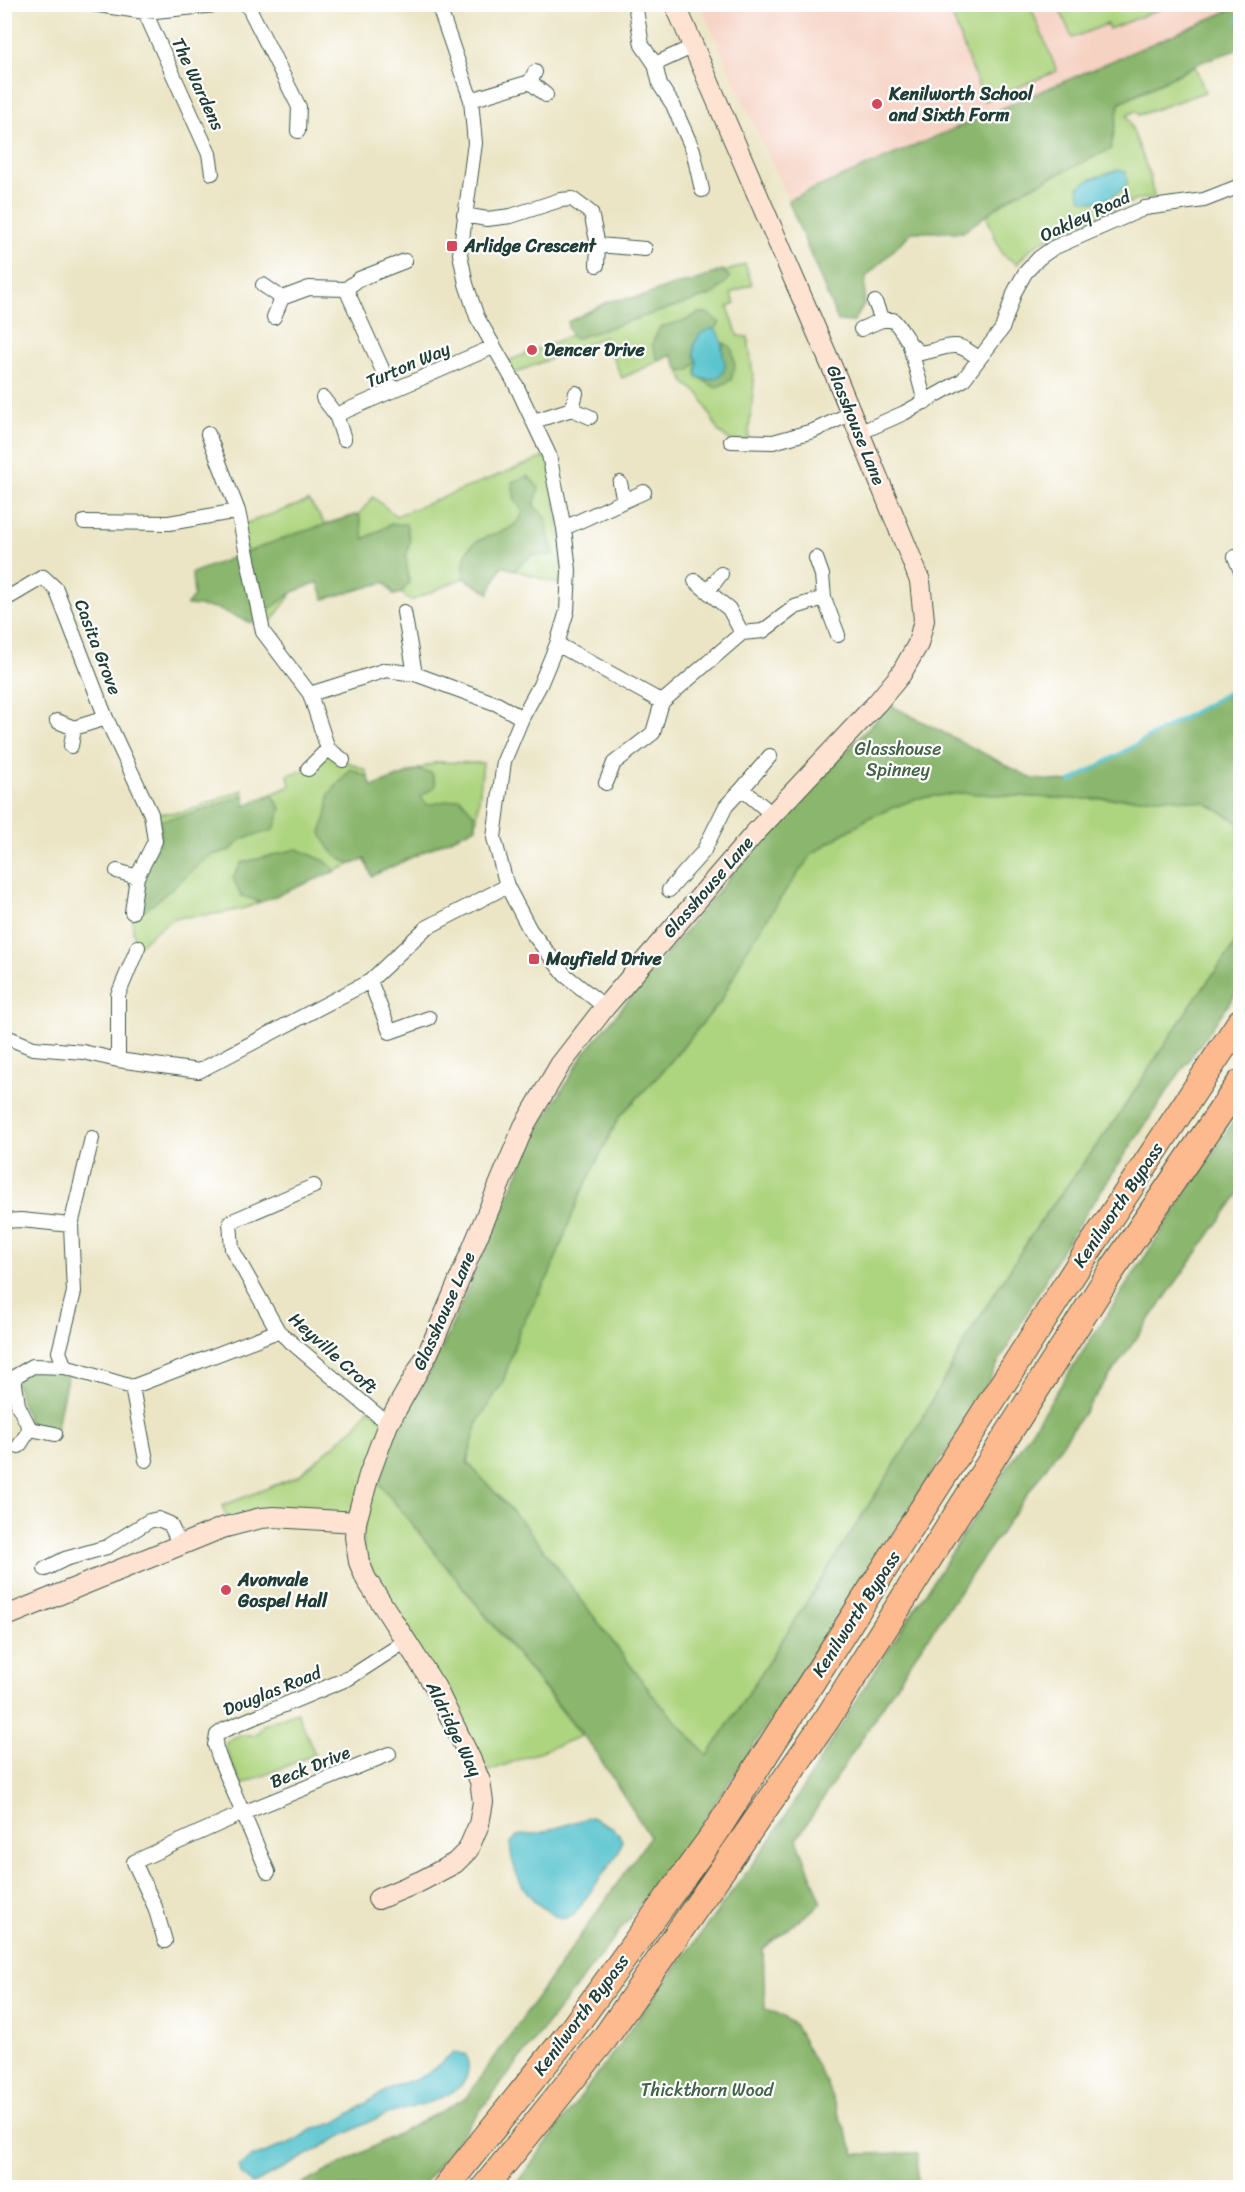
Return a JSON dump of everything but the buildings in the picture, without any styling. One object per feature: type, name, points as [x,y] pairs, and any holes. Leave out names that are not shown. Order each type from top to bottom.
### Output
[{"type":"highway","name":"Kenilworth Bypass","points":[[445,2187],[571,2031],[715,1833],[1080,1263],[1240,1022]]},
{"type":"highway","name":"Kenilworth Bypass","points":[[483,2187],[605,2038],[827,1719],[1112,1270],[1240,1083]]},
{"type":"street","name":"The Wardens","points":[[92,4],[145,12],[226,4]]},
{"type":"street","points":[[247,4],[299,107],[298,131]]},
{"type":"street","points":[[438,4],[471,100],[475,143],[460,254],[466,284],[477,316],[516,385],[549,456],[564,528],[569,570],[567,611],[557,644],[504,761],[494,838],[507,886],[530,930],[565,975],[605,1007]]},
{"type":"street","points":[[635,4],[642,45],[655,64],[660,85],[673,105],[693,150],[702,190]]},
{"type":"street","name":"Glasshouse Lane","points":[[356,1522],[369,1475],[388,1424],[440,1328],[524,1126],[560,1065],[605,1007],[771,814],[877,704],[901,674],[918,644],[924,620],[920,581],[852,413],[675,4]]},
{"type":"street","name":"The Wardens","points":[[145,12],[209,154],[212,173]]},
{"type":"street","points":[[655,64],[692,46]]},
{"type":"street","points":[[471,100],[532,77],[546,95]]},
{"type":"street","name":"Oakley Road","points":[[859,433],[925,402],[963,380],[1002,329],[1015,291],[1025,273],[1039,258],[1056,246],[1145,208],[1204,200],[1240,186]]},
{"type":"street","points":[[464,215],[487,219],[511,216],[574,193],[591,213],[598,245],[597,265]]},
{"type":"street","points":[[598,245],[645,249]]},
{"type":"street","points":[[274,317],[282,298],[309,288],[346,289],[359,279],[405,261]]},
{"type":"street","points":[[263,285],[282,298]]},
{"type":"street","points":[[346,289],[392,391]]},
{"type":"street","points":[[875,302],[882,320]]},
{"type":"street","points":[[861,328],[882,320],[893,320],[902,330],[910,346],[925,402]]},
{"type":"street","points":[[910,346],[921,353],[948,345],[960,346],[980,359]]},
{"type":"street","name":"Turton Way","points":[[336,415],[494,348]]},
{"type":"street","points":[[572,409],[576,393]]},
{"type":"street","points":[[323,398],[336,415],[344,439]]},
{"type":"street","points":[[534,421],[572,409],[590,417]]},
{"type":"street","points":[[731,441],[773,442],[813,431],[852,413]]},
{"type":"street","points":[[208,434],[238,511],[263,632],[310,694],[328,749],[343,760]]},
{"type":"street","points":[[620,483],[624,501]]},
{"type":"street","points":[[564,528],[644,492]]},
{"type":"street","points":[[84,522],[169,523],[238,511]]},
{"type":"street","points":[[816,558],[822,575],[824,598],[838,634]]},
{"type":"street","points":[[708,591],[721,574]]},
{"type":"street","name":"Casita Grove","points":[[4,597],[11,596],[43,577],[56,589],[106,718],[151,814],[155,840],[137,878],[132,912]]},
{"type":"street","points":[[695,580],[729,609],[742,633]]},
{"type":"street","points":[[606,783],[614,763],[653,732],[662,702],[742,633],[763,631],[795,607],[824,598]]},
{"type":"street","points":[[404,612],[415,674]]},
{"type":"street","points":[[557,644],[662,702]]},
{"type":"street","points":[[310,694],[386,670],[415,674],[497,704],[522,718]]},
{"type":"street","name":"Casita Grove","points":[[74,728],[106,718]]},
{"type":"street","points":[[57,721],[74,728],[71,746]]},
{"type":"street","points":[[308,769],[328,749]]},
{"type":"street","name":"Glasshouse Lane","points":[[669,890],[703,852],[726,806],[770,756]]},
{"type":"street","points":[[742,789],[771,814]]},
{"type":"street","points":[[117,871],[137,878]]},
{"type":"street","points":[[4,1036],[33,1048],[83,1052],[117,1060],[199,1071],[370,981],[426,928],[507,886]]},
{"type":"street","points":[[117,1060],[117,995],[138,947]]},
{"type":"street","points":[[370,981],[390,1032],[429,1018]]},
{"type":"street","points":[[65,1367],[59,1352],[74,1292],[71,1225],[92,1138]]},
{"type":"street","name":"Heyville Croft","points":[[314,1186],[230,1222],[232,1249],[278,1331],[388,1424]]},
{"type":"street","points":[[4,1221],[21,1220],[71,1225]]},
{"type":"street","points":[[30,1429],[18,1405],[14,1377],[33,1366],[65,1367],[132,1387],[278,1331]]},
{"type":"street","points":[[132,1387],[146,1460]]},
{"type":"street","points":[[30,1429],[55,1434]]},
{"type":"street","points":[[19,1446],[30,1429]]},
{"type":"street","points":[[4,1617],[222,1527],[261,1518],[356,1522]]},
{"type":"street","points":[[45,1569],[65,1559],[107,1546],[148,1521],[158,1519],[170,1524],[180,1545]]},
{"type":"street","name":"Aldridge Way","points":[[356,1522],[356,1552],[362,1570],[436,1688],[480,1781],[483,1802],[479,1824],[468,1850],[455,1863],[421,1881],[378,1899]]},
{"type":"street","name":"Douglas Road","points":[[268,1872],[216,1748],[217,1735],[224,1730],[349,1678],[406,1641]]},
{"type":"street","name":"Beck Drive","points":[[165,1941],[155,1907],[134,1862],[243,1813],[389,1754]]},
{"type":"shaded area","name":"Kenilworth School and Sixth Form","points":[[1240,4],[1240,6],[788,200],[700,5]]},
{"type":"green space","points":[[1162,4],[1163,8],[1109,29],[1107,24],[1072,38],[1058,5]]},
{"type":"green space","points":[[948,5],[1030,5],[1057,71],[984,101]]},
{"type":"green space","points":[[1240,6],[1240,49],[1206,60],[1121,101],[1111,149],[1014,195],[963,232],[912,232],[866,277],[864,305],[853,322],[838,321],[788,200]]},
{"type":"green space","points":[[1195,66],[1205,92],[1139,115],[1136,111],[1127,115],[1149,173],[1154,197],[1136,200],[1042,241],[1029,250],[1017,264],[1002,254],[986,215],[1014,195],[1110,149],[1119,104]]},
{"type":"green space","points":[[745,264],[752,284],[731,293],[735,304],[728,307],[738,336],[748,337],[754,383],[748,440],[731,441],[718,431],[700,395],[685,383],[672,355],[622,378],[604,337],[510,375],[503,363]]},
{"type":"green space","points":[[723,270],[730,278],[714,294],[574,339],[568,328],[568,322],[609,301],[644,296]]},
{"type":"green space","points":[[698,313],[707,313],[720,323],[715,329],[709,329],[697,361],[689,371],[680,372],[672,355],[658,361],[652,344],[660,327],[687,320]]},
{"type":"green space","points":[[724,343],[732,348],[735,367],[731,380],[716,388],[703,380],[713,379],[725,365],[722,353]]},
{"type":"green space","points":[[549,455],[568,587],[502,566],[489,593],[463,578],[411,601],[401,593],[394,595],[385,582],[324,599],[318,582],[293,592],[263,632],[241,525],[309,501],[325,524],[359,514],[373,497],[396,516]]},
{"type":"green space","points":[[528,476],[539,488],[534,506],[546,517],[548,535],[555,555],[532,555],[514,570],[502,566],[489,593],[464,578],[466,554],[477,541],[503,531],[518,521],[523,512],[515,500],[512,482]]},
{"type":"green space","points":[[359,514],[364,539],[391,524],[406,524],[410,541],[406,558],[409,583],[401,593],[394,595],[385,582],[324,599],[318,582],[293,592],[251,623],[216,608],[187,605],[194,596],[192,573],[292,535]]},
{"type":"green space","name":"Glasshouse Spinney","points":[[1240,686],[1240,823],[1206,803],[1169,798],[1072,799],[964,793],[917,798],[870,817],[813,853],[746,951],[721,1001],[661,1073],[619,1117],[580,1195],[550,1273],[519,1331],[503,1382],[478,1421],[467,1462],[524,1524],[655,1698],[708,1756],[904,1450],[977,1321],[1038,1225],[1119,1115],[1192,1003],[1240,938],[1240,988],[1179,1074],[1064,1246],[967,1419],[697,1831],[421,2187],[295,2188],[466,2098],[650,1837],[594,1749],[378,1482],[393,1429],[420,1389],[443,1346],[534,1137],[583,1055],[744,860],[890,705],[1033,779],[1070,782]]},
{"type":"green space","points":[[328,749],[343,760],[366,770],[372,787],[437,762],[483,763],[476,827],[372,876],[364,859],[248,907],[223,913],[174,918],[138,947],[133,932],[132,912],[155,841],[151,814],[183,812],[243,790],[245,806],[290,786],[288,775],[308,769]]},
{"type":"green space","points":[[351,769],[368,777],[372,787],[417,770],[432,773],[436,786],[420,797],[428,805],[460,798],[474,814],[476,827],[372,876],[365,859],[351,864],[329,848],[321,833],[327,813],[329,794]]},
{"type":"green space","points":[[964,793],[1072,799],[1169,798],[1206,803],[1240,823],[1240,938],[1192,1003],[1119,1115],[1038,1225],[977,1321],[904,1450],[708,1756],[655,1698],[524,1524],[467,1462],[478,1421],[503,1382],[519,1331],[550,1273],[580,1195],[619,1117],[661,1073],[721,1001],[746,951],[784,892],[813,853],[870,817],[917,798]]},
{"type":"green space","points":[[272,794],[281,809],[274,830],[241,839],[231,850],[209,856],[156,902],[141,912],[137,902],[137,892],[158,844],[161,820],[188,815],[244,795],[245,806]]},
{"type":"green space","points":[[297,849],[325,861],[336,871],[261,902],[241,896],[233,878],[241,863]]},
{"type":"green space","name":"Thickthorn Wood","points":[[1240,1111],[1240,1192],[915,1656],[797,1839],[822,1903],[763,1948],[765,2009],[775,2012],[794,2024],[826,2083],[855,2154],[918,2153],[917,2187],[514,2187],[773,1836],[881,1661]]},
{"type":"green space","points":[[33,1366],[69,1369],[55,1434],[30,1429],[14,1377]]},
{"type":"green space","points":[[369,1408],[388,1424],[356,1522],[230,1525],[222,1506],[298,1476],[356,1426]]},
{"type":"green space","points":[[372,1480],[378,1482],[582,1736],[486,1772],[378,1585],[364,1555],[363,1535]]},
{"type":"green space","points":[[297,1712],[315,1754],[241,1785],[225,1746],[227,1741],[239,1735],[258,1733],[263,1725]]},
{"type":"water","points":[[1118,170],[1126,172],[1127,185],[1122,189],[1099,201],[1087,201],[1081,198],[1078,187],[1091,179]]},
{"type":"water","points":[[709,329],[715,329],[720,336],[725,364],[722,373],[718,376],[705,379],[696,376],[697,361],[694,355],[694,345],[700,334]]},
{"type":"water","points":[[591,1817],[614,1828],[622,1840],[619,1852],[573,1916],[561,1919],[540,1906],[525,1889],[515,1869],[510,1844],[517,1836],[540,1833]]},
{"type":"water","points":[[454,2052],[467,2055],[468,2069],[461,2085],[449,2094],[428,2103],[375,2119],[252,2184],[242,2175],[239,2166],[251,2158],[292,2142],[313,2129],[335,2123],[392,2087],[426,2075]]},
{"type":"waterway","points":[[1070,782],[1240,686]]},
{"type":"place","name":"Kenilworth School and Sixth Form","points":[[877,104]]},
{"type":"place","name":"Arlidge Crescent","points":[[452,246]]},
{"type":"place","name":"Dencer Drive","points":[[532,350]]},
{"type":"place","name":"Mayfield Drive","points":[[534,959]]},
{"type":"place","name":"Avonvale Gospel Hall","points":[[226,1590]]}]
